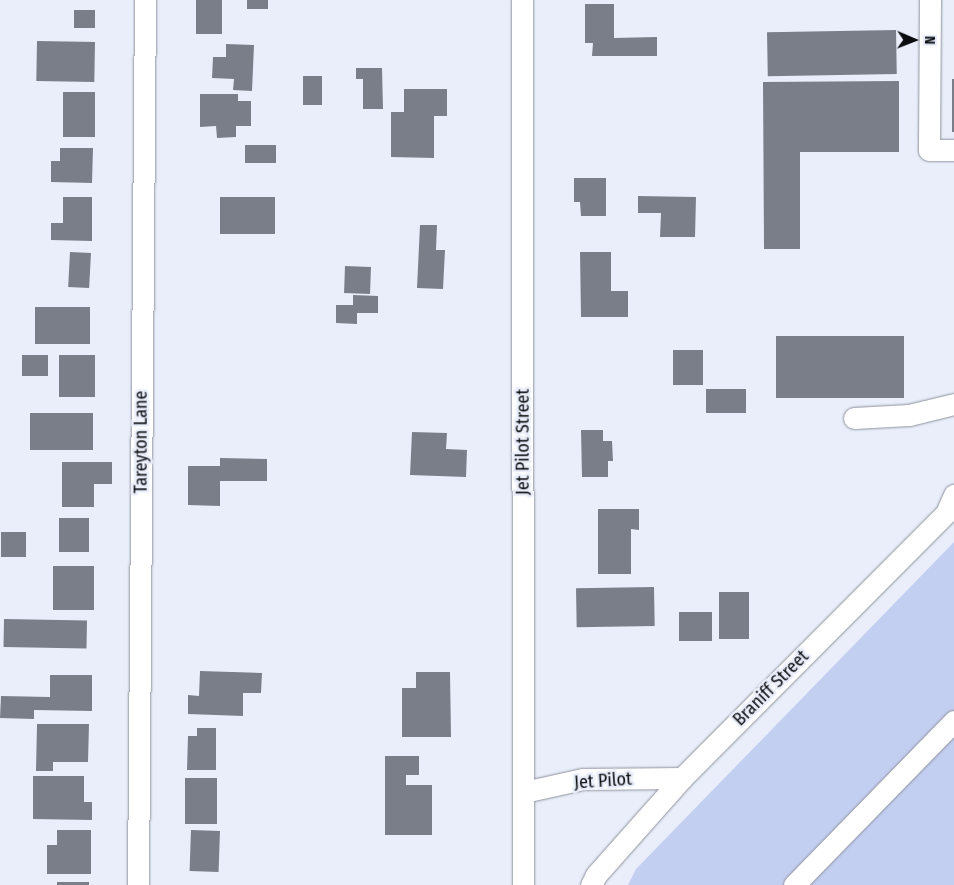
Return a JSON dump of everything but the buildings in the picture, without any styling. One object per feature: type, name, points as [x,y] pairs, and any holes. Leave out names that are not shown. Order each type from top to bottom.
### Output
[{"type":"street","name":"Tareyton Lane","points":[[138,885],[145,0]]},
{"type":"street","name":"Jet Pilot Street","points":[[522,0],[523,885]]},
{"type":"street","points":[[930,0],[929,150],[954,150]]},
{"type":"street","points":[[854,418],[909,415],[954,404]]},
{"type":"street","name":"Braniff Street","points":[[591,885],[596,875],[682,778],[946,513],[954,495]]},
{"type":"street","points":[[794,885],[954,721]]},
{"type":"street","name":"Jet Pilot","points":[[524,792],[583,779],[682,778]]},
{"type":"shaded area","points":[[954,542],[954,885],[628,885],[636,869]]}]
